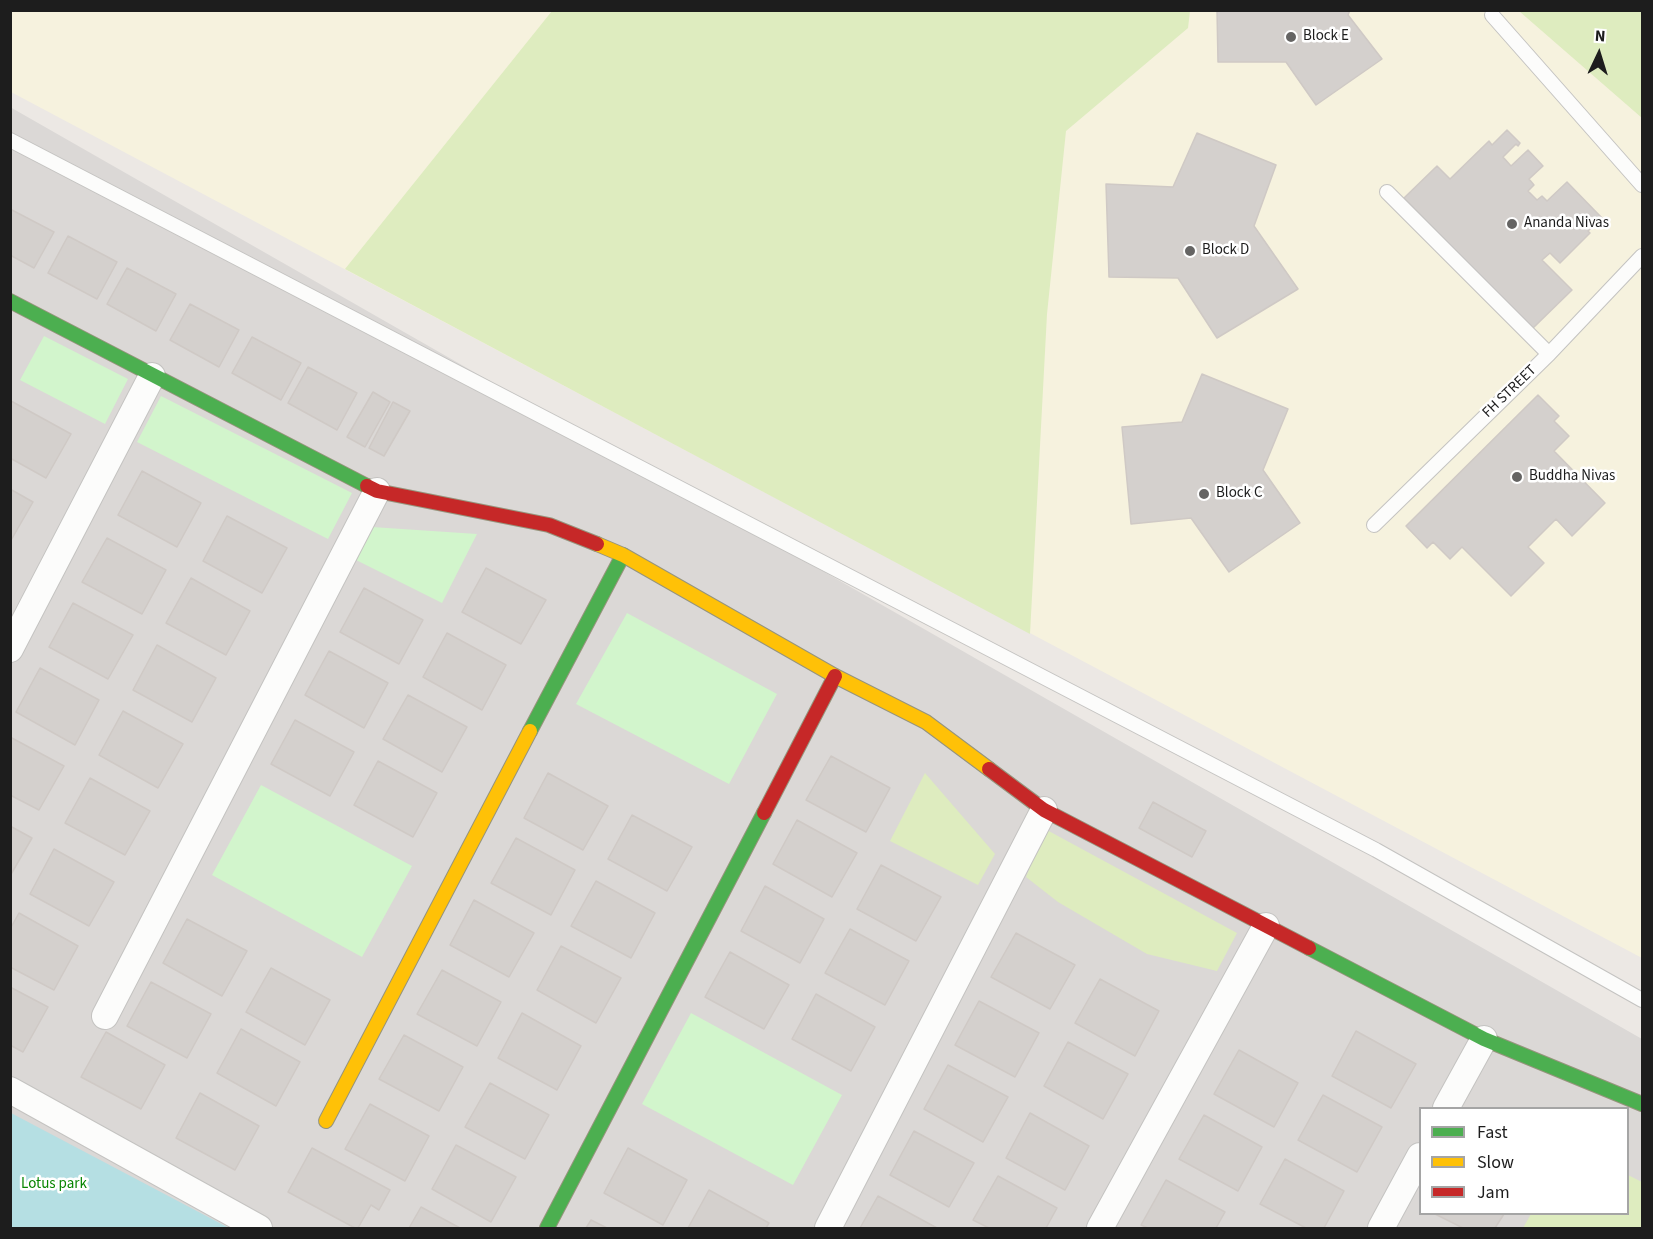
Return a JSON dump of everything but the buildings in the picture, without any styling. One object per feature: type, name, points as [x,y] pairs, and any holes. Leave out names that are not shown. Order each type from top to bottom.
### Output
[{"type":"street","points":[[10,301],[377,491],[549,525],[623,555],[835,676],[926,722],[1044,810],[1484,1039],[1642,1104]]},
{"type":"street","points":[[10,649],[152,376]]},
{"type":"street","points":[[105,1017],[377,491]]},
{"type":"street","points":[[326,1121],[623,555]]},
{"type":"street","points":[[547,1228],[835,676]]},
{"type":"street","points":[[828,1228],[1044,810]]},
{"type":"street","points":[[1100,1228],[1266,926]]},
{"type":"street","points":[[1447,1107],[1484,1039]]},
{"type":"street","points":[[10,1090],[260,1228]]},
{"type":"street","points":[[1381,1228],[1419,1158]]},
{"type":"lane","points":[[1492,15],[1642,184]]},
{"type":"lane","points":[[10,140],[1376,849],[1642,1000]]},
{"type":"lane","points":[[1387,192],[1549,354]]},
{"type":"lane","name":"FH STREET","points":[[1374,525],[1549,354],[1642,256]]},
{"type":"shaded area","points":[[10,11],[1642,11],[1642,958],[11,92]]},
{"type":"shaded area","points":[[10,107],[1642,1039],[1642,1228],[11,1228]]},
{"type":"green space","points":[[552,11],[1190,11],[1188,28],[1066,131],[1047,314],[1030,634],[345,269]]},
{"type":"green space","points":[[1519,11],[1642,11],[1642,118]]},
{"type":"green space","points":[[44,336],[128,379],[105,424],[20,380]]},
{"type":"green space","points":[[161,396],[352,493],[328,539],[137,442]]},
{"type":"green space","points":[[372,527],[477,534],[442,603],[352,558]]},
{"type":"green space","points":[[627,613],[777,694],[729,784],[576,704]]},
{"type":"green space","points":[[925,773],[995,854],[978,885],[890,841]]},
{"type":"green space","points":[[261,785],[412,866],[362,957],[212,875]]},
{"type":"green space","points":[[1045,829],[1237,933],[1217,971],[1147,954],[1058,902],[1026,877]]},
{"type":"green space","points":[[691,1013],[842,1095],[793,1185],[642,1104]]},
{"type":"green space","points":[[1629,1176],[1642,1182],[1642,1228],[1523,1228],[1530,1215],[1629,1215]]},
{"type":"water","name":"Lotus park","points":[[11,1113],[229,1228],[11,1228]]},
{"type":"traffic: fast","points":[[10,301],[367,486]]},
{"type":"traffic: fast","points":[[530,731],[623,555]]},
{"type":"traffic: fast","points":[[547,1228],[764,813]]},
{"type":"traffic: fast","points":[[1309,948],[1484,1039],[1642,1104]]},
{"type":"traffic: slow","points":[[597,544],[623,555],[835,676],[926,722],[989,769]]},
{"type":"traffic: slow","points":[[326,1121],[530,731]]},
{"type":"traffic: jam","points":[[367,486],[377,491],[549,525],[597,544]]},
{"type":"traffic: jam","points":[[764,813],[835,676]]},
{"type":"traffic: jam","points":[[989,769],[1044,810],[1309,948]]},
{"type":"place","name":"Block E","points":[[1291,37]]},
{"type":"place","name":"Ananda Nivas","points":[[1512,224]]},
{"type":"place","name":"Block D","points":[[1190,251]]},
{"type":"place","name":"Buddha Nivas","points":[[1517,477]]},
{"type":"place","name":"Block C","points":[[1204,494]]}]
